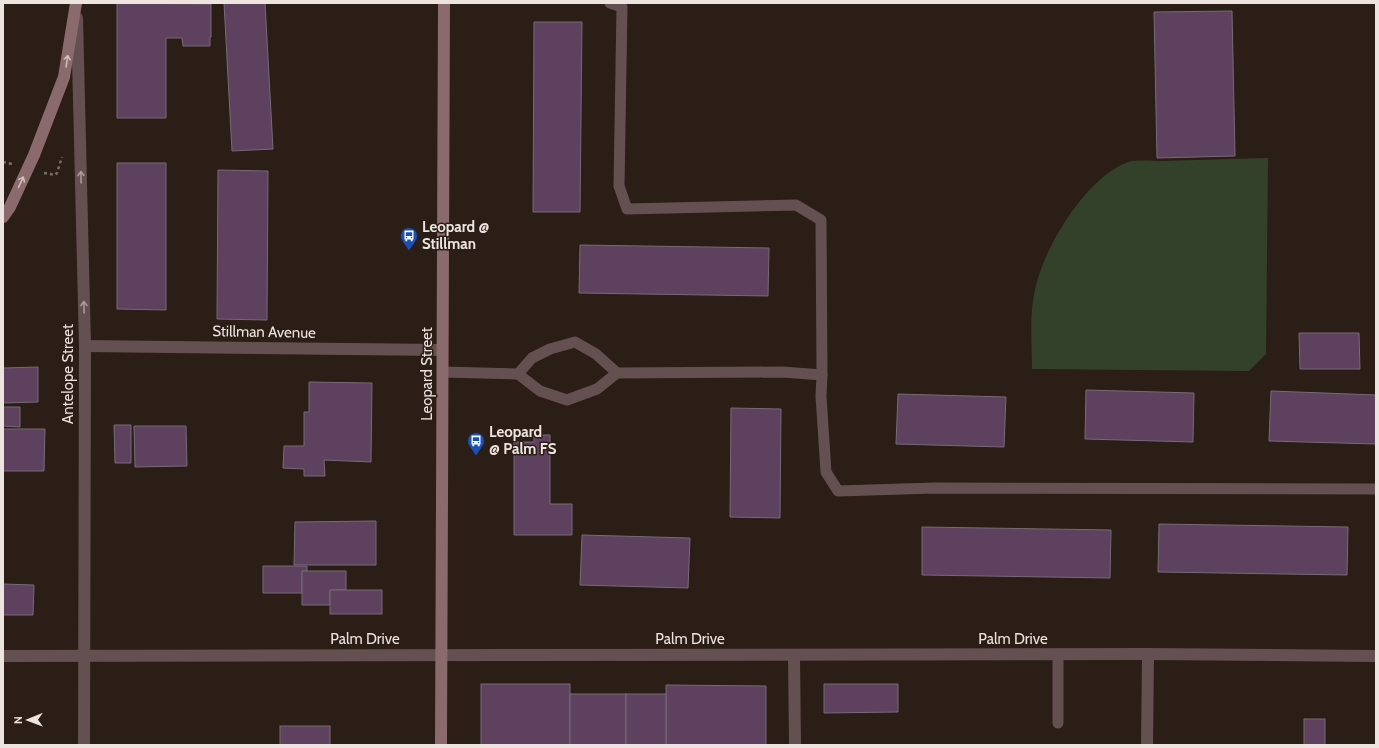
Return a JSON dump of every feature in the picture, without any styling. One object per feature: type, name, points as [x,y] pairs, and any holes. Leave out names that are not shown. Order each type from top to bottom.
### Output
[{"type":"main road","points":[[3,217],[10,206],[34,154],[64,77],[76,3]]},
{"type":"main road","name":"Leopard Street","points":[[441,745],[444,3]]},
{"type":"street","name":"Antelope Street","points":[[76,3],[85,346],[84,745]]},
{"type":"street","name":"Stillman Avenue","points":[[85,346],[442,350]]},
{"type":"street","name":"Palm Drive","points":[[3,656],[794,656],[1058,654],[1376,656]]},
{"type":"street","points":[[1147,745],[1148,654]]},
{"type":"street","points":[[794,656],[794,745]]},
{"type":"lane","points":[[610,3],[622,7],[619,186],[627,209],[796,205],[821,220],[821,396],[826,472],[838,491],[935,488],[1376,489]]},
{"type":"lane","points":[[518,374],[532,358],[550,349],[575,342],[596,354],[617,373]]},
{"type":"lane","points":[[443,372],[518,374],[540,391],[567,400],[597,389],[617,373],[783,372],[822,375]]},
{"type":"lane","points":[[1058,654],[1058,723]]},
{"type":"green space","points":[[1268,158],[1266,354],[1249,371],[1032,369],[1032,309],[1040,273],[1056,236],[1081,199],[1096,184],[1111,171],[1126,163],[1134,161]]},
{"type":"building","points":[[117,3],[211,4],[210,46],[183,46],[182,38],[166,38],[166,118],[117,118]]},
{"type":"building","points":[[224,3],[265,3],[273,149],[232,151]]},
{"type":"building","points":[[1232,11],[1235,156],[1157,158],[1154,12]]},
{"type":"building","points":[[534,22],[582,22],[580,212],[533,212]]},
{"type":"building","points":[[117,163],[166,163],[166,310],[117,309]]},
{"type":"building","points":[[218,170],[268,171],[267,320],[217,319]]},
{"type":"building","points":[[580,245],[769,248],[768,296],[579,293]]},
{"type":"building","points":[[1299,333],[1359,333],[1360,369],[1300,369]]},
{"type":"building","points":[[38,367],[38,402],[3,403],[3,368]]},
{"type":"building","points":[[309,382],[372,383],[371,462],[324,460],[325,476],[304,476],[304,469],[283,468],[284,446],[304,446],[304,412],[309,412]]},
{"type":"building","points":[[1086,390],[1194,393],[1193,442],[1085,439]]},
{"type":"building","points":[[1271,391],[1376,395],[1376,444],[1269,441]]},
{"type":"building","points":[[898,394],[1006,397],[1004,447],[896,444]]},
{"type":"building","points":[[3,407],[20,407],[20,427],[3,426]]},
{"type":"building","points":[[731,408],[781,409],[780,518],[730,517]]},
{"type":"building","points":[[114,425],[131,425],[131,463],[115,463]]},
{"type":"building","points":[[134,426],[186,426],[187,466],[135,467]]},
{"type":"building","points":[[3,429],[45,429],[44,471],[3,471]]},
{"type":"building","points":[[534,435],[550,435],[550,504],[572,504],[572,535],[514,535],[514,442],[534,442]]},
{"type":"building","points":[[376,521],[376,565],[294,565],[295,522]]},
{"type":"building","points":[[1159,524],[1348,527],[1347,575],[1158,572]]},
{"type":"building","points":[[922,527],[1111,530],[1110,578],[922,575]]},
{"type":"building","points":[[582,535],[690,538],[688,588],[580,585]]},
{"type":"building","points":[[263,566],[307,566],[307,571],[302,571],[302,593],[263,593]]},
{"type":"building","points":[[302,571],[346,571],[346,590],[330,590],[330,605],[302,605]]},
{"type":"building","points":[[3,584],[34,585],[33,615],[3,615]]},
{"type":"building","points":[[330,590],[382,590],[382,614],[330,614]]},
{"type":"building","points":[[481,684],[570,684],[570,745],[481,745]]},
{"type":"building","points":[[824,684],[898,684],[898,712],[824,713]]},
{"type":"building","points":[[666,685],[766,686],[766,745],[666,745]]},
{"type":"building","points":[[570,694],[626,694],[626,745],[570,745]]},
{"type":"building","points":[[626,694],[666,694],[666,745],[626,745]]},
{"type":"building","points":[[1304,719],[1325,719],[1325,745],[1304,745]]},
{"type":"building","points":[[280,726],[330,726],[330,745],[280,745]]},
{"type":"place","name":"Leopard @ Stillman","points":[[409,251]]},
{"type":"place","name":"Leopard @ Palm FS","points":[[476,456]]}]
